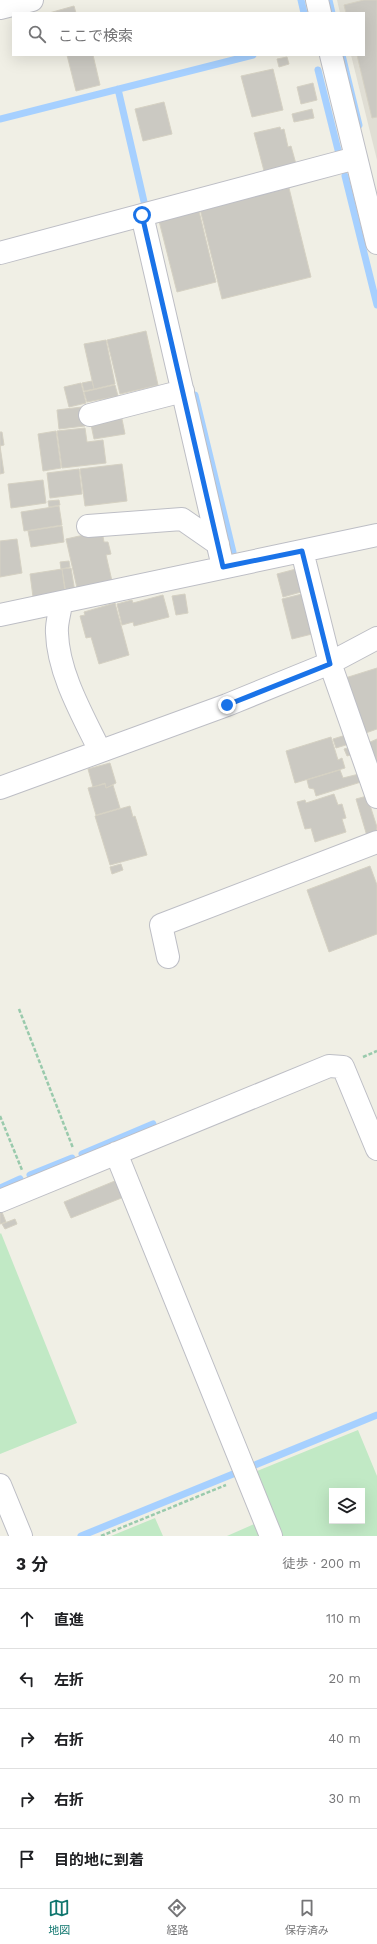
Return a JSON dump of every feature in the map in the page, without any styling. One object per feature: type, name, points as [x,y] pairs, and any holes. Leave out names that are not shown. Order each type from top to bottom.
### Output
[{"type":"street","points":[[0,8],[32,0]]},
{"type":"street","points":[[317,0],[320,12]]},
{"type":"street","points":[[331,56],[377,243]]},
{"type":"street","points":[[0,253],[356,158]]},
{"type":"street","points":[[142,215],[223,567]]},
{"type":"street","points":[[90,415],[183,391]]},
{"type":"street","points":[[88,526],[182,519],[218,544]]},
{"type":"street","points":[[0,615],[377,535]]},
{"type":"street","points":[[302,551],[330,664],[377,797]]},
{"type":"street","points":[[61,603],[57,633],[62,665],[77,705],[100,751]]},
{"type":"street","points":[[0,788],[227,705],[330,664],[377,638]]},
{"type":"street","points":[[168,957],[161,925],[377,842]]},
{"type":"street","points":[[0,1201],[329,1066],[343,1067],[377,1149]]},
{"type":"street","points":[[116,1153],[272,1536]]},
{"type":"street","points":[[0,1485],[21,1536]]},
{"type":"path","points":[[19,1009],[81,1167]]},
{"type":"path","points":[[0,1116],[29,1189]]},
{"type":"path","points":[[101,1536],[247,1476]]},
{"type":"shaded area","points":[[337,0],[377,0],[377,160],[351,56],[365,56],[365,12],[340,12]]},
{"type":"green space","points":[[1,1233],[77,1423],[0,1454],[0,1234]]},
{"type":"green space","points":[[358,1430],[377,1476],[377,1536],[276,1536],[250,1474]]},
{"type":"green space","points":[[155,1518],[163,1536],[111,1536]]},
{"type":"green space","points":[[261,1521],[267,1536],[227,1536]]},
{"type":"building","points":[[364,0],[377,0],[377,117],[372,118],[357,56],[365,56],[365,12],[346,12],[344,5]]},
{"type":"building","points":[[74,6],[76,12],[53,12]]},
{"type":"building","points":[[67,56],[93,56],[100,85],[76,91]]},
{"type":"building","points":[[287,57],[289,64],[279,67],[277,59]]},
{"type":"building","points":[[273,69],[283,110],[252,117],[241,76]]},
{"type":"building","points":[[313,83],[317,100],[301,104],[297,87]]},
{"type":"building","points":[[164,102],[172,134],[143,141],[135,109]]},
{"type":"building","points":[[312,109],[314,118],[294,122],[292,114]]},
{"type":"building","points":[[280,127],[281,130],[284,129],[288,147],[291,146],[296,164],[264,171],[254,133]]},
{"type":"building","points":[[289,188],[311,277],[222,299],[200,209]]},
{"type":"building","points":[[199,211],[216,282],[177,292],[159,221]]},
{"type":"building","points":[[146,331],[158,385],[120,394],[107,340]]},
{"type":"building","points":[[106,340],[115,384],[94,389],[84,344]]},
{"type":"building","points":[[92,381],[94,389],[84,391],[82,383]]},
{"type":"building","points":[[81,383],[86,403],[69,407],[64,387]]},
{"type":"building","points":[[115,385],[118,396],[87,402],[84,392]]},
{"type":"building","points":[[82,407],[85,426],[59,429],[57,410]]},
{"type":"building","points":[[121,414],[125,434],[94,439],[90,420]]},
{"type":"building","points":[[85,428],[87,442],[103,440],[106,463],[62,468],[57,431]]},
{"type":"building","points":[[56,431],[61,468],[43,471],[38,434]]},
{"type":"building","points":[[0,432],[2,432],[4,445],[0,446]]},
{"type":"building","points":[[0,446],[4,473],[0,474]]},
{"type":"building","points":[[122,464],[127,501],[85,506],[80,469]]},
{"type":"building","points":[[79,469],[82,494],[50,498],[47,473]]},
{"type":"building","points":[[43,480],[46,503],[11,508],[8,484]]},
{"type":"building","points":[[59,500],[60,505],[49,507],[48,501]]},
{"type":"building","points":[[59,506],[62,525],[24,531],[21,512]]},
{"type":"building","points":[[62,526],[64,542],[31,547],[28,531]]},
{"type":"building","points":[[102,531],[104,542],[108,542],[111,554],[106,555],[112,581],[77,588],[66,539]]},
{"type":"building","points":[[17,539],[22,573],[0,577],[0,541]]},
{"type":"building","points":[[69,561],[70,567],[61,569],[60,562]]},
{"type":"building","points":[[71,568],[75,592],[66,593],[62,569]]},
{"type":"building","points":[[62,569],[65,592],[33,597],[30,574]]},
{"type":"building","points":[[296,569],[301,592],[283,597],[277,574]]},
{"type":"building","points":[[185,594],[188,613],[176,615],[172,596]]},
{"type":"building","points":[[302,594],[312,634],[292,639],[282,599]]},
{"type":"building","points":[[163,595],[169,617],[134,626],[133,622],[122,625],[117,604],[132,600],[133,603]]},
{"type":"building","points":[[115,603],[129,655],[99,664],[91,637],[86,638],[80,616],[85,615],[84,612]]},
{"type":"building","points":[[377,668],[377,729],[360,735],[342,679]]},
{"type":"building","points":[[346,735],[349,744],[336,748],[333,739]]},
{"type":"building","points":[[331,737],[338,760],[342,758],[345,768],[295,783],[286,751]]},
{"type":"building","points":[[377,739],[377,769],[368,743]]},
{"type":"building","points":[[351,747],[354,754],[347,756],[344,749]]},
{"type":"building","points":[[110,763],[116,783],[106,788],[105,783],[93,787],[88,769]]},
{"type":"building","points":[[340,770],[343,778],[359,774],[361,782],[316,796],[314,789],[309,788],[307,780]]},
{"type":"building","points":[[105,784],[106,788],[113,785],[120,808],[96,815],[88,788]]},
{"type":"building","points":[[334,794],[338,805],[342,804],[346,818],[342,819],[346,832],[315,842],[311,828],[305,829],[297,802],[305,800],[306,803]]},
{"type":"building","points":[[367,796],[377,827],[376,833],[367,836],[356,799]]},
{"type":"building","points":[[130,806],[133,817],[135,816],[147,855],[110,865],[95,816]]},
{"type":"building","points":[[121,864],[123,870],[112,874],[110,867]]},
{"type":"building","points":[[370,866],[377,885],[377,934],[329,952],[307,890]]},
{"type":"building","points":[[122,1178],[129,1195],[71,1218],[64,1202]]},
{"type":"building","points":[[2,1212],[6,1222],[0,1224],[0,1213]]},
{"type":"building","points":[[15,1219],[17,1224],[5,1229],[2,1224]]},
{"type":"waterway","points":[[301,0],[304,12]]},
{"type":"waterway","points":[[329,0],[332,12]]},
{"type":"waterway","points":[[0,119],[249,56]]},
{"type":"waterway","points":[[342,56],[359,125]]},
{"type":"waterway","points":[[318,70],[339,154]]},
{"type":"waterway","points":[[118,89],[145,206]]},
{"type":"waterway","points":[[345,176],[377,305]]},
{"type":"waterway","points":[[195,395],[233,552]]},
{"type":"waterway","points":[[82,1154],[153,1124]]},
{"type":"waterway","points":[[30,1175],[72,1158]]},
{"type":"waterway","points":[[0,1188],[20,1179]]},
{"type":"waterway","points":[[250,1467],[377,1415]]},
{"type":"waterway","points":[[81,1536],[238,1472]]},
{"type":"route","points":[[142,215],[223,567],[302,551],[330,664],[227,705]]}]
